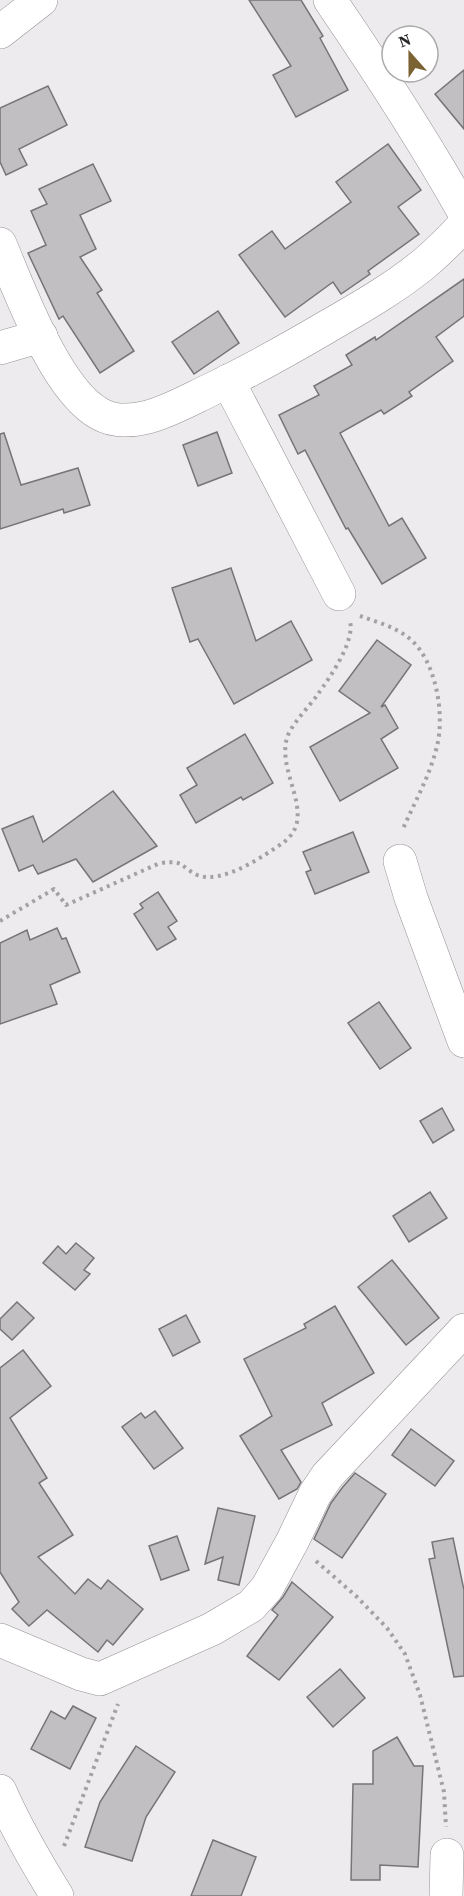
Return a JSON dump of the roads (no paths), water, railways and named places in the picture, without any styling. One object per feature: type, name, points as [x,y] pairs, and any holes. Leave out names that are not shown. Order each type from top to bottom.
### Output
[{"type":"street","points":[[0,32],[41,0]]},
{"type":"street","points":[[330,0],[394,94],[464,212]]},
{"type":"street","points":[[0,244],[41,336],[63,375],[80,398],[97,413],[110,419],[126,420],[149,417],[254,369],[371,301],[424,263],[464,225]]},
{"type":"street","points":[[0,348],[41,336]]},
{"type":"street","points":[[228,381],[343,603]]},
{"type":"street","points":[[400,861],[411,898],[464,1041]]},
{"type":"street","points":[[0,1640],[81,1674],[100,1679],[212,1629],[251,1606],[267,1587],[315,1494],[327,1476],[464,1330]]},
{"type":"street","points":[[0,1791],[31,1855],[53,1889]]},
{"type":"street","points":[[446,1896],[447,1855]]}]
